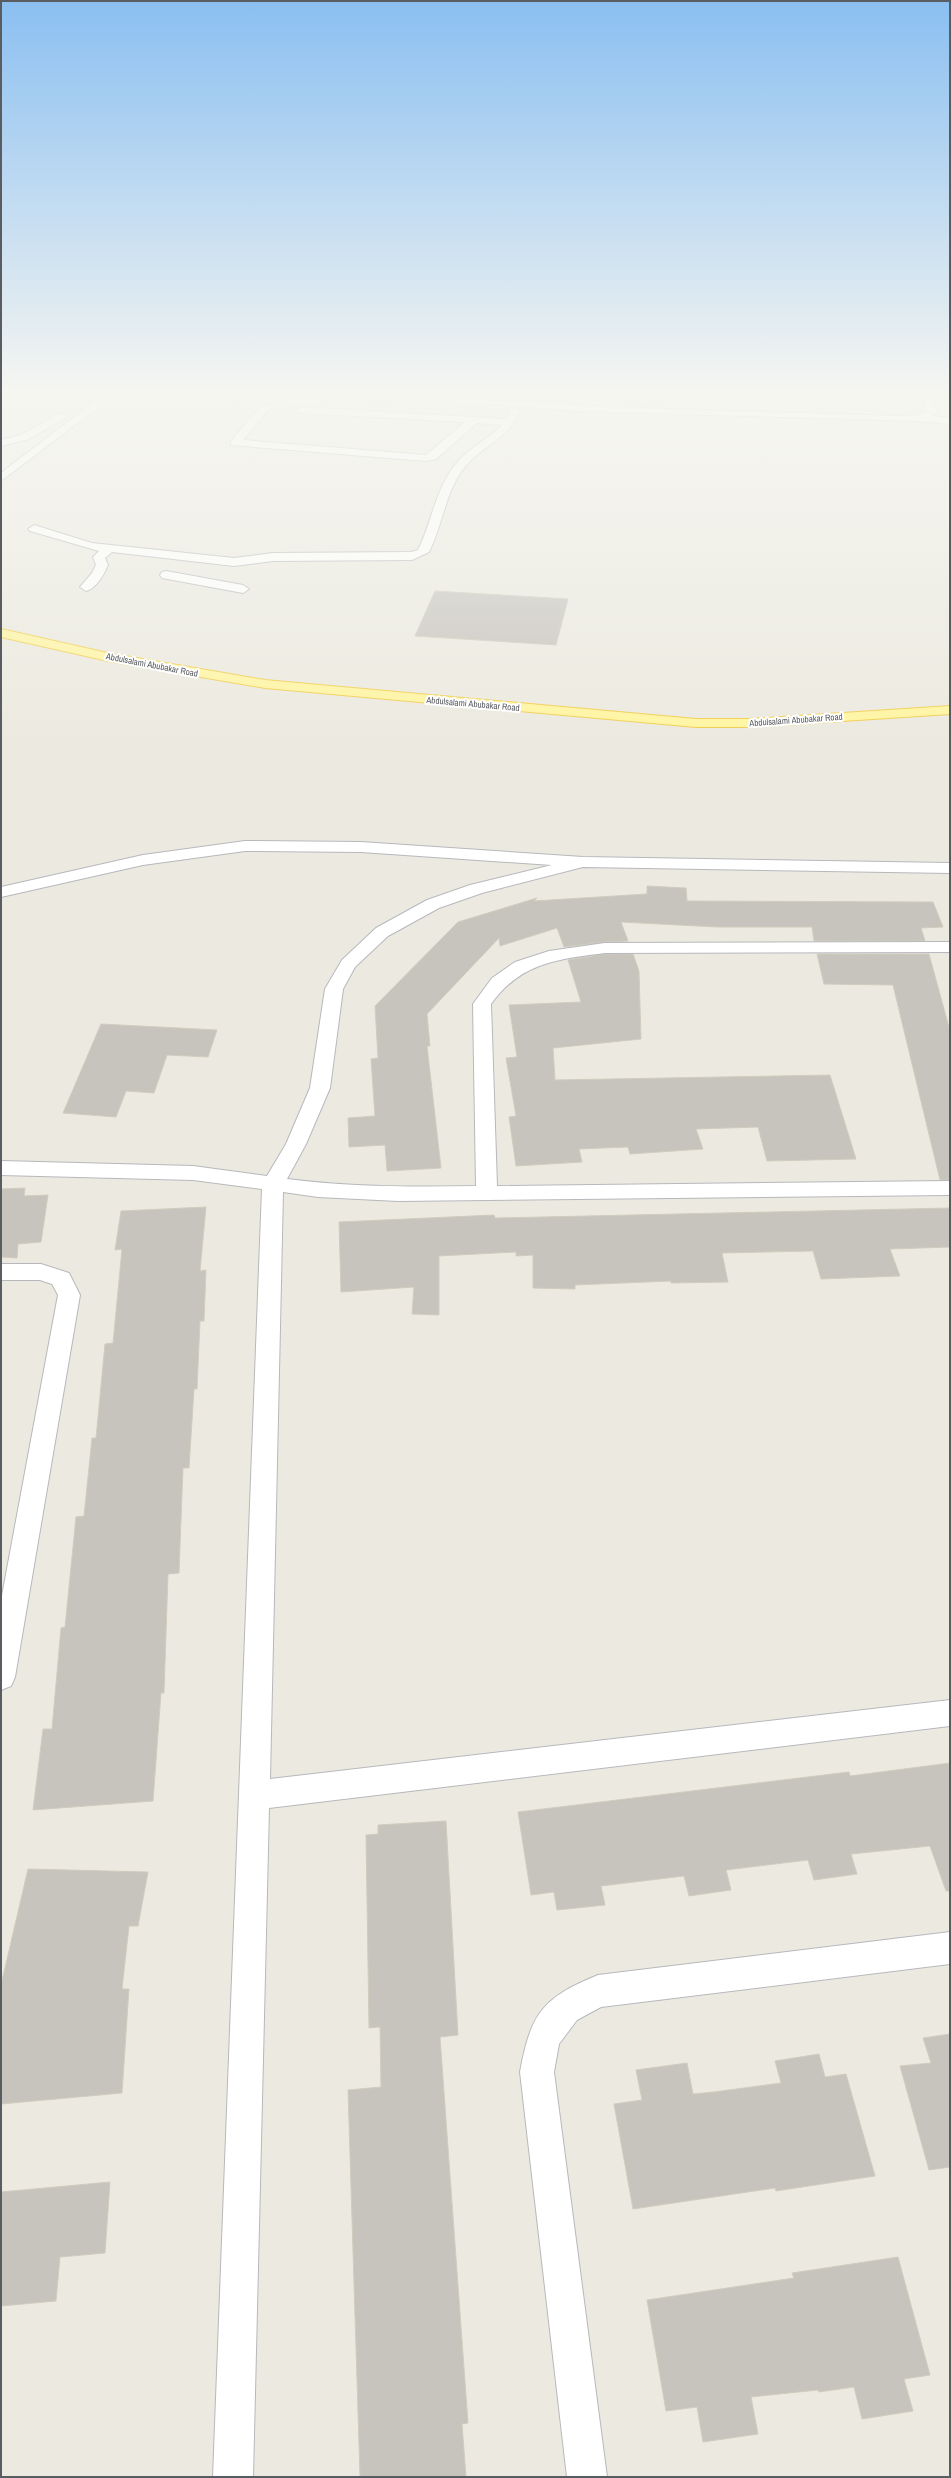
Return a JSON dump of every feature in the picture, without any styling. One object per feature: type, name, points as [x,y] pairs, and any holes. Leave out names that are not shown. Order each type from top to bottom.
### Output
[{"type":"main road","name":"Abdulsalami Abubakar Road","points":[[1,633],[108,657],[258,683],[696,723],[749,723],[950,710]]},
{"type":"street","points":[[34,529],[76,543],[234,562],[273,557],[404,557],[418,555],[426,546],[440,510]]},
{"type":"street","points":[[86,587],[98,574],[102,565],[99,557],[109,548]]},
{"type":"street","points":[[206,582],[234,562]]},
{"type":"street","points":[[166,575],[243,589]]},
{"type":"street","points":[[1,892],[143,860],[245,846],[361,847],[583,862],[950,868]]},
{"type":"street","points":[[233,2477],[256,1795],[274,1185],[296,1144],[320,1088],[334,989],[348,964],[382,932],[434,904],[476,889],[583,862]]},
{"type":"street","points":[[487,1193],[482,1004],[498,982],[526,965],[557,953],[605,948],[950,947]]},
{"type":"street","points":[[1,1168],[192,1173],[234,1177],[274,1185],[345,1192],[487,1193],[950,1188]]},
{"type":"street","points":[[1,1272],[41,1272],[61,1279],[68,1295],[1,1677]]},
{"type":"street","points":[[256,1795],[950,1712]]},
{"type":"street","points":[[587,2477],[537,2072],[543,2037],[565,2008],[598,1991],[950,1948]]},
{"type":"building","points":[[435,591],[568,599],[556,645],[415,636]]},
{"type":"building","points":[[647,886],[686,888],[687,901],[933,902],[943,927],[921,928],[925,941],[814,941],[812,927],[717,927],[621,922],[628,941],[564,947],[557,928],[500,946],[499,938],[427,1014],[430,1046],[427,1046],[441,1168],[387,1171],[385,1145],[349,1147],[348,1118],[375,1116],[371,1059],[378,1058],[375,1006],[458,922],[537,898],[534,901],[647,894]]},
{"type":"building","points":[[605,954],[633,954],[639,971],[641,1039],[553,1048],[555,1080],[830,1075],[856,1159],[767,1161],[758,1127],[696,1129],[703,1149],[630,1154],[628,1147],[579,1149],[582,1162],[516,1166],[509,1117],[516,1116],[506,1058],[517,1057],[509,1005],[581,1002],[568,960]]},
{"type":"building","points":[[817,954],[929,954],[950,1031],[950,1180],[940,1180],[893,985],[824,984]]},
{"type":"building","points":[[101,1024],[217,1030],[208,1057],[167,1055],[154,1093],[126,1091],[116,1117],[63,1113]]},
{"type":"building","points":[[25,1188],[24,1196],[48,1195],[41,1242],[18,1244],[17,1258],[1,1257],[1,1189]]},
{"type":"building","points":[[206,1207],[200,1271],[206,1270],[204,1321],[200,1321],[197,1389],[194,1389],[189,1468],[183,1468],[179,1573],[168,1574],[164,1693],[161,1693],[153,1801],[33,1810],[43,1729],[52,1729],[61,1628],[65,1627],[76,1517],[84,1516],[92,1438],[96,1438],[105,1344],[113,1343],[122,1249],[115,1250],[121,1211]]},
{"type":"building","points":[[950,1208],[950,1247],[890,1249],[900,1276],[821,1279],[813,1251],[722,1253],[728,1282],[671,1283],[671,1281],[575,1285],[575,1289],[533,1288],[533,1255],[516,1256],[516,1252],[439,1256],[439,1315],[412,1314],[414,1287],[341,1292],[339,1222],[494,1215],[495,1218]]},
{"type":"building","points":[[950,1763],[950,1891],[946,1891],[930,1846],[851,1854],[857,1874],[814,1880],[808,1860],[726,1870],[731,1890],[689,1896],[684,1876],[601,1886],[605,1905],[557,1910],[554,1892],[531,1895],[518,1812],[849,1772],[850,1776]]},
{"type":"building","points":[[446,1821],[458,2035],[440,2037],[468,2423],[462,2424],[466,2477],[360,2477],[348,2090],[381,2087],[380,2027],[369,2028],[366,1835],[378,1834],[378,1825]]},
{"type":"building","points":[[28,1869],[148,1872],[138,1926],[129,1926],[122,1989],[129,1989],[122,2093],[1,2104],[1,1985]]},
{"type":"building","points":[[950,2034],[950,2167],[929,2170],[900,2066],[931,2063],[923,2038]]},
{"type":"building","points":[[819,2054],[825,2077],[846,2074],[875,2176],[776,2191],[775,2188],[633,2209],[614,2104],[642,2100],[636,2070],[687,2063],[693,2094],[781,2083],[775,2061]]},
{"type":"building","points":[[110,2182],[105,2253],[60,2257],[56,2301],[1,2306],[1,2192]]},
{"type":"building","points":[[898,2257],[930,2375],[904,2379],[913,2411],[862,2419],[854,2387],[819,2392],[818,2390],[751,2397],[758,2434],[703,2442],[697,2407],[666,2411],[647,2300],[794,2278],[792,2273]]}]
